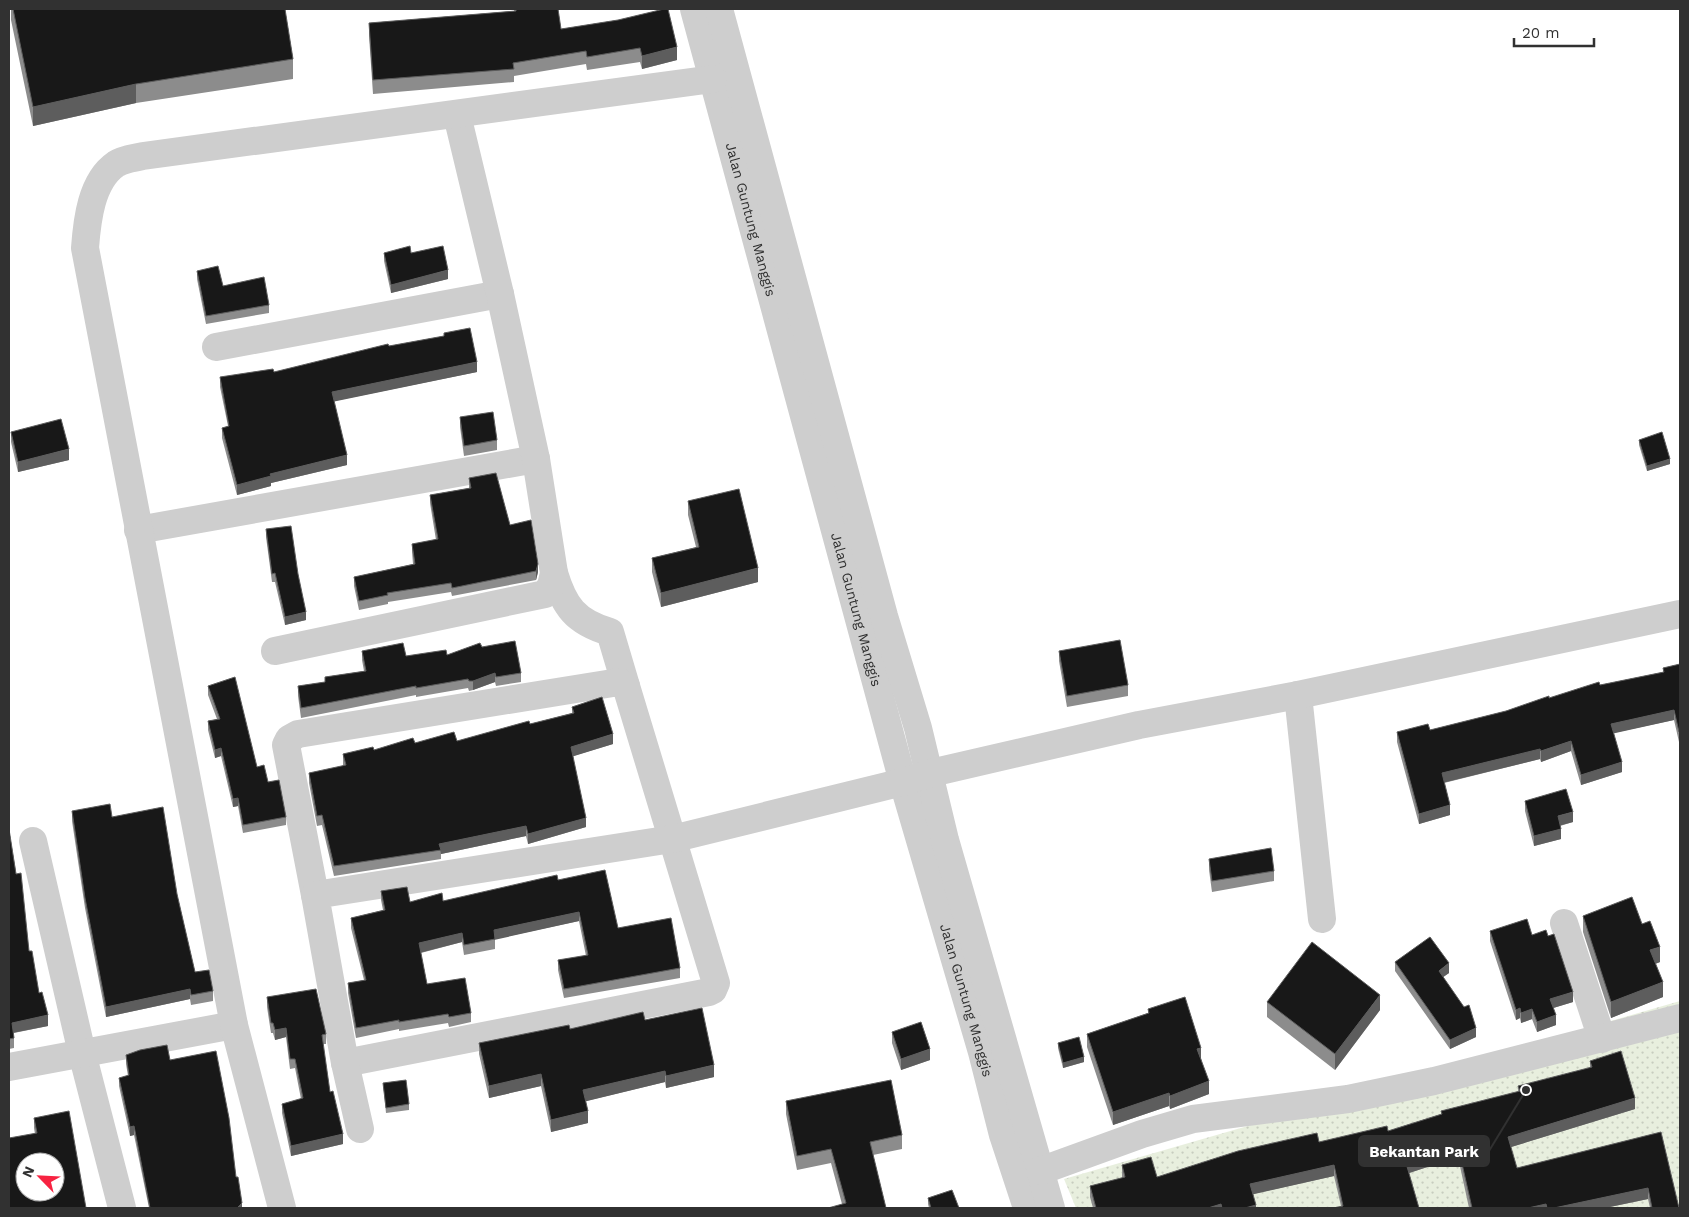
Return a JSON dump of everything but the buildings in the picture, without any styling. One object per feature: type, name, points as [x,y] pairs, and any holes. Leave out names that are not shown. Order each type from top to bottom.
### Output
[{"type":"street","name":"Jalan Guntung Manggis","points":[[694,9],[903,782],[982,1052],[1003,1135],[1027,1208]]},
{"type":"street","name":"Jalan Guntung Manggis","points":[[718,9],[884,616],[931,773],[945,840],[1051,1208]]},
{"type":"street","points":[[282,1208],[234,1025],[84,248],[88,212],[100,183],[117,163],[143,156],[713,80]]},
{"type":"street","points":[[345,1063],[712,991],[716,983],[610,632],[596,628],[576,616],[560,595],[554,573],[536,459],[500,294],[457,115]]},
{"type":"street","points":[[216,347],[500,294]]},
{"type":"street","points":[[138,530],[536,459]]},
{"type":"street","points":[[274,651],[545,594],[551,586],[554,573]]},
{"type":"street","points":[[315,896],[672,839],[903,782],[931,773],[1138,725],[1298,695],[1680,614]]},
{"type":"street","points":[[360,1128],[345,1063],[286,745],[289,739],[298,734],[616,682],[626,686]]},
{"type":"street","points":[[1298,695],[1322,919]]},
{"type":"street","points":[[33,841],[82,1053],[122,1208]]},
{"type":"street","points":[[1564,923],[1602,1039]]},
{"type":"street","points":[[1040,1171],[1142,1134],[1193,1119],[1367,1095],[1434,1082],[1680,1018]]},
{"type":"street","points":[[9,1067],[234,1025]]},
{"type":"green space","points":[[1680,1001],[1680,1208],[1076,1208],[1064,1179]]},
{"type":"place","name":"Bekantan Park","points":[[1526,1090]]}]
